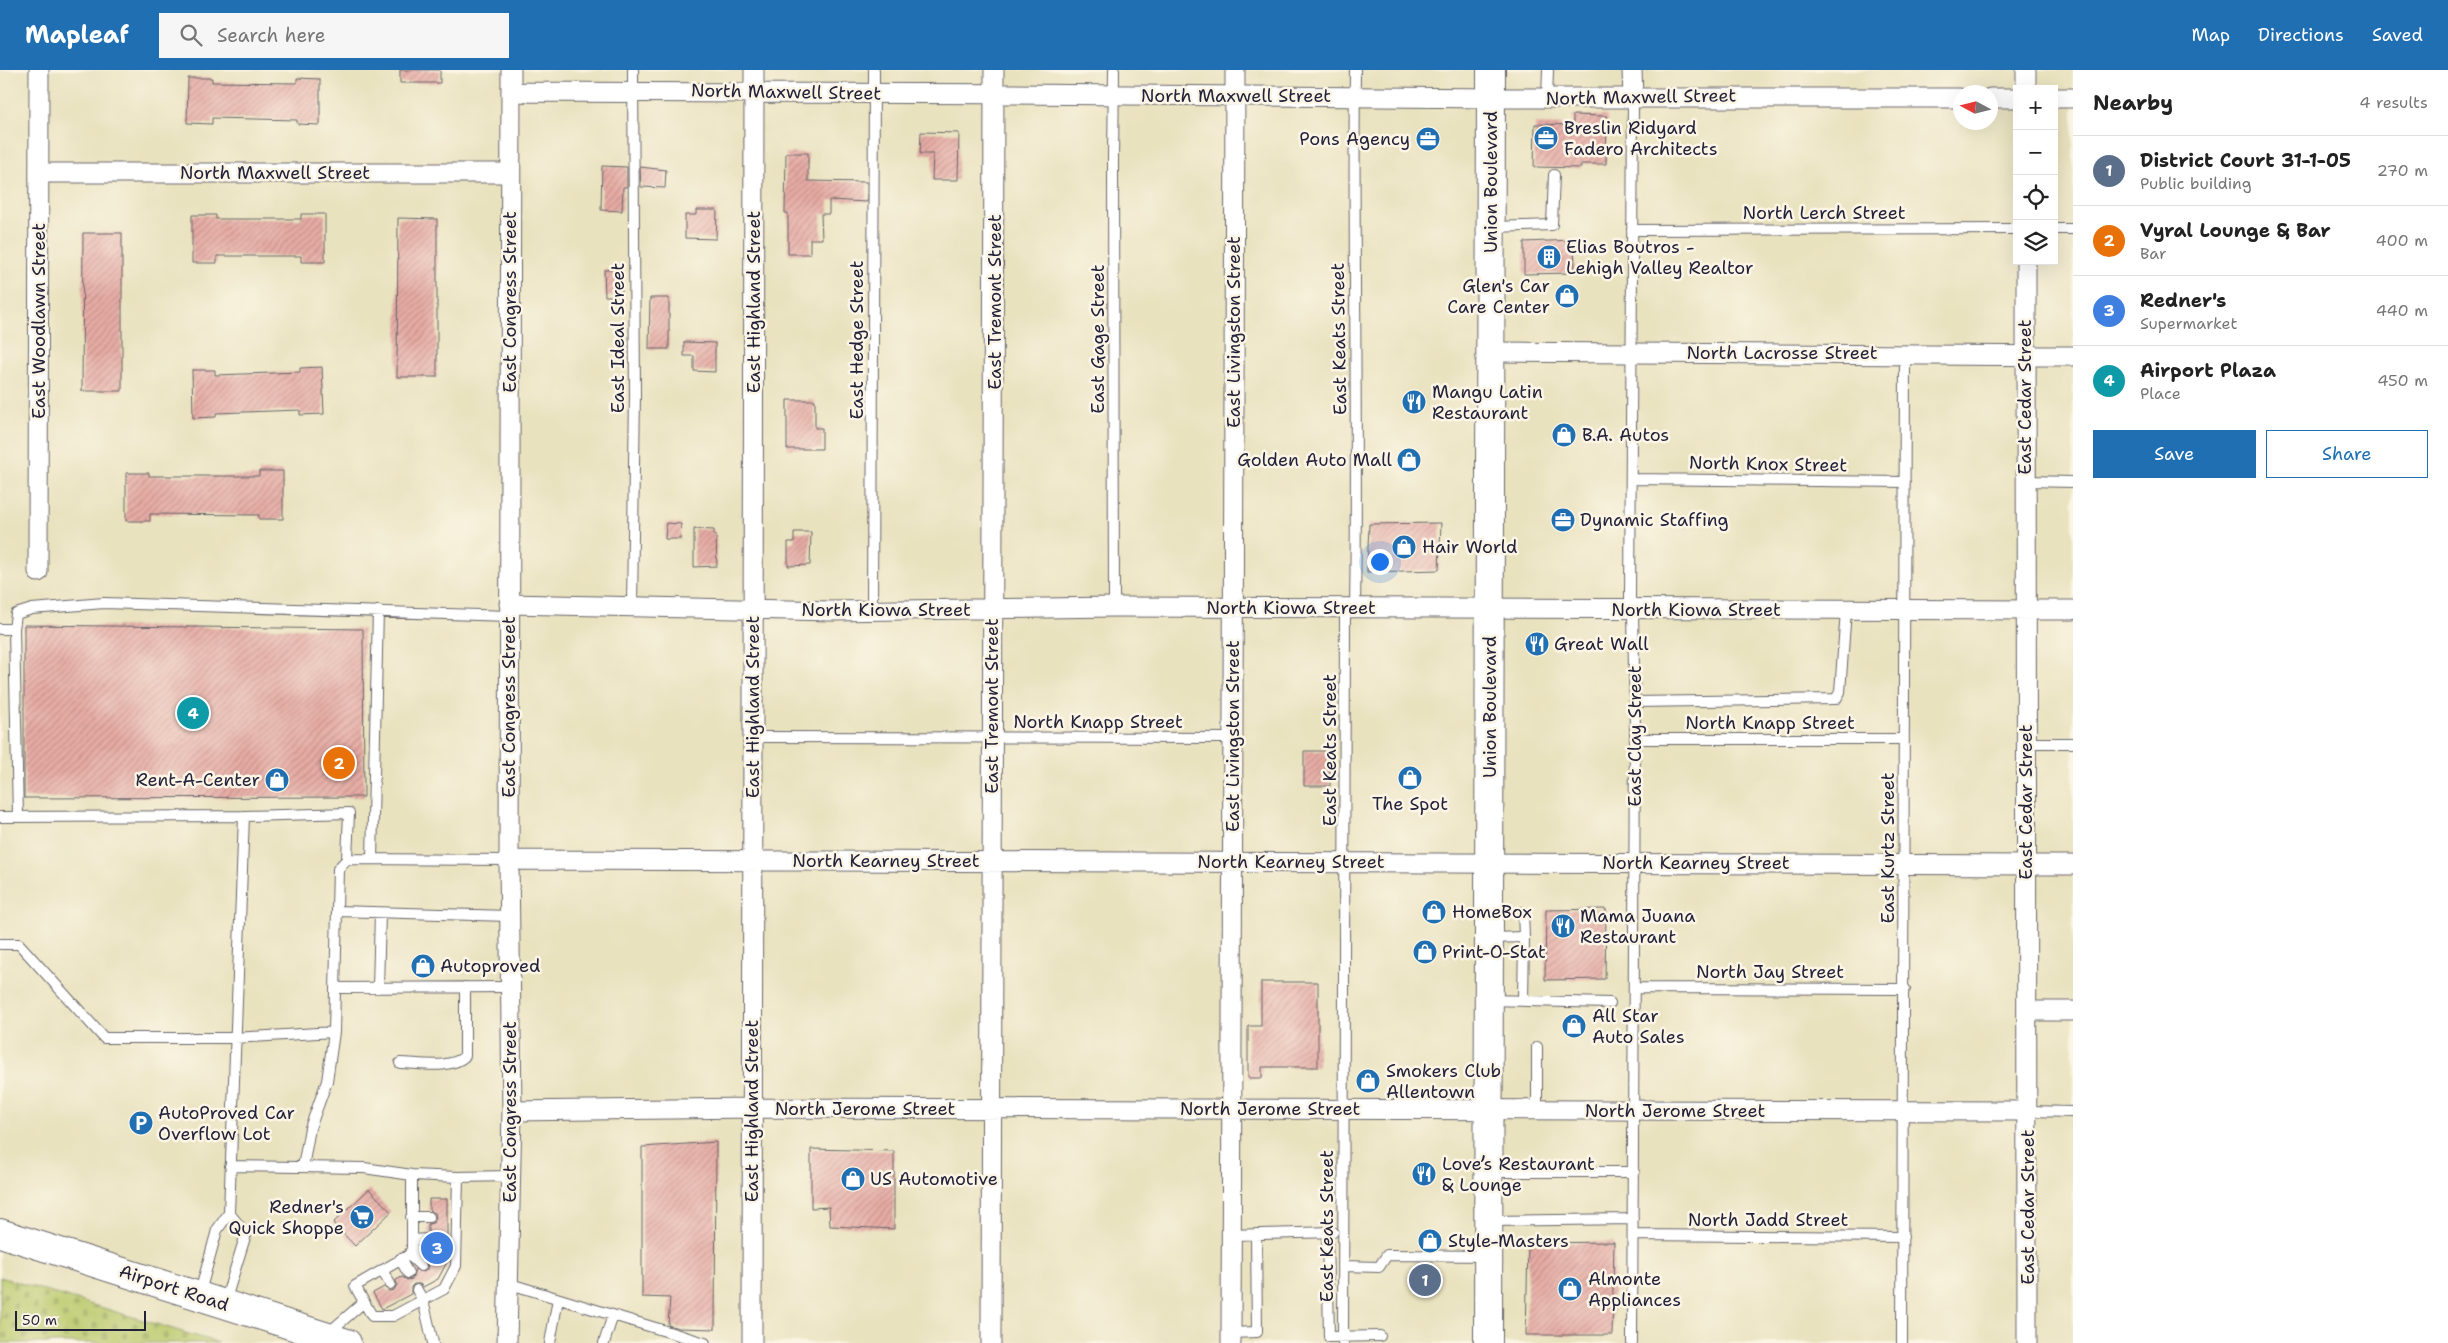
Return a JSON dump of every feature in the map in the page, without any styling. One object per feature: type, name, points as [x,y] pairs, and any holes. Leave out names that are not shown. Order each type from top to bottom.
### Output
[{"type":"main road","name":"Union Boulevard","points":[[1488,1343],[1492,70]]},
{"type":"main road","name":"Airport Road","points":[[0,1233],[336,1339]]},
{"type":"main road","name":"Airport Road","points":[[0,1253],[286,1343]]},
{"type":"street","name":"East Woodlawn Street","points":[[38,572],[39,70]]},
{"type":"street","name":"East Congress Street","points":[[507,1343],[512,1111],[508,860],[511,70]]},
{"type":"street","name":"East Highland Street","points":[[752,1343],[754,70]]},
{"type":"street","name":"East Tremont Street","points":[[991,1343],[992,609],[995,407],[994,70]]},
{"type":"street","name":"East Livingston Street","points":[[1231,1338],[1235,70]]},
{"type":"street","name":"East Clay Street","points":[[1632,70],[1632,98]]},
{"type":"street","points":[[2026,70],[2026,85]]},
{"type":"street","name":"North Maxwell Street","points":[[511,92],[754,91],[874,94],[1492,98],[1953,98]]},
{"type":"street","points":[[1998,98],[2013,98]]},
{"type":"street","points":[[2058,98],[2073,98]]},
{"type":"street","name":"North Maxwell Street","points":[[39,173],[510,173]]},
{"type":"street","name":"East Cedar Street","points":[[2026,265],[2027,1343]]},
{"type":"street","name":"North Lacrosse Street","points":[[1491,352],[2073,356]]},
{"type":"street","name":"North Kiowa Street","points":[[509,610],[632,607],[872,611],[1114,608],[2073,610]]},
{"type":"street","name":"North Kearney Street","points":[[508,860],[1635,862],[2073,865]]},
{"type":"street","points":[[2028,1011],[2073,1011]]},
{"type":"street","name":"North Jerome Street","points":[[512,1111],[752,1108],[2028,1111]]},
{"type":"lane","name":"East Ideal Street","points":[[632,607],[635,394],[633,70]]},
{"type":"lane","name":"East Hedge Street","points":[[872,611],[874,70]]},
{"type":"lane","name":"East Gage Street","points":[[1114,70],[1114,608]]},
{"type":"lane","name":"East Keats Street","points":[[1343,1340],[1343,1110],[1350,608],[1357,477],[1354,304],[1355,70]]},
{"type":"lane","points":[[1547,98],[1548,70]]},
{"type":"lane","name":"East Clay Street","points":[[1632,98],[1630,598],[1633,610],[1635,702],[1632,1343]]},
{"type":"lane","points":[[1491,227],[1552,225],[1554,175]]},
{"type":"lane","name":"North Lerch Street","points":[[1632,230],[2013,229]]},
{"type":"lane","points":[[2058,229],[2073,229]]},
{"type":"lane","name":"East Kurtz Street","points":[[1902,1343],[1906,354]]},
{"type":"lane","name":"North Knox Street","points":[[1631,479],[1905,482]]},
{"type":"lane","points":[[2025,481],[2073,482]]},
{"type":"lane","points":[[18,817],[14,629],[16,614],[32,608],[104,603],[378,611],[509,610]]},
{"type":"lane","points":[[1635,702],[1836,699],[1840,692],[1846,610]]},
{"type":"lane","points":[[372,859],[378,611]]},
{"type":"lane","points":[[0,629],[14,629]]},
{"type":"lane","name":"North Knapp Street","points":[[753,736],[1233,738]]},
{"type":"lane","name":"North Knapp Street","points":[[1635,739],[1904,739]]},
{"type":"lane","points":[[2025,743],[2073,743]]},
{"type":"lane","points":[[0,817],[244,816],[349,813],[347,859],[338,868],[334,1032],[327,1081],[310,1128],[303,1167]]},
{"type":"lane","points":[[212,1300],[217,1230],[229,1213],[244,816]]},
{"type":"lane","points":[[347,859],[508,860]]},
{"type":"lane","points":[[337,911],[509,916]]},
{"type":"lane","points":[[378,988],[380,912]]},
{"type":"lane","points":[[1523,1001],[1524,912]]},
{"type":"lane","points":[[1488,938],[1524,938]]},
{"type":"lane","points":[[0,944],[19,944],[104,1038],[235,1038],[334,1032]]},
{"type":"lane","points":[[335,988],[510,988]]},
{"type":"lane","points":[[400,1062],[450,1063],[459,1062],[465,1056],[465,988]]},
{"type":"lane","name":"North Jay Street","points":[[1634,988],[1904,989]]},
{"type":"lane","points":[[1488,1000],[1610,1003]]},
{"type":"lane","points":[[1537,1047],[1537,1110]]},
{"type":"lane","points":[[2028,1111],[2073,1112]]},
{"type":"lane","points":[[230,1166],[364,1168],[412,1175],[458,1177],[510,1176]]},
{"type":"lane","points":[[1488,1172],[1634,1172]]},
{"type":"lane","points":[[408,1273],[412,1175]]},
{"type":"lane","points":[[444,1289],[458,1239],[452,1216],[458,1177]]},
{"type":"lane","points":[[212,1300],[246,1234],[229,1213]]},
{"type":"lane","points":[[411,1217],[428,1217]]},
{"type":"lane","points":[[1488,1220],[1633,1219]]},
{"type":"lane","points":[[1327,1232],[1329,1337],[1343,1340],[1380,1336]]},
{"type":"lane","points":[[1231,1235],[1343,1232]]},
{"type":"lane","points":[[1231,1338],[1257,1332],[1256,1234]]},
{"type":"lane","name":"North Jadd Street","points":[[1633,1236],[1903,1237]]},
{"type":"lane","points":[[428,1239],[355,1286],[372,1316],[393,1316],[403,1305],[420,1295],[444,1289]]},
{"type":"lane","points":[[447,1239],[458,1239]]},
{"type":"lane","points":[[408,1251],[428,1256]]},
{"type":"lane","points":[[408,1251],[421,1266]]},
{"type":"lane","points":[[1343,1266],[1379,1267],[1386,1255],[1488,1256]]},
{"type":"lane","points":[[382,1270],[390,1284]]},
{"type":"lane","points":[[436,1280],[444,1289]]},
{"type":"lane","points":[[508,1283],[705,1343]]},
{"type":"lane","points":[[420,1295],[433,1343]]},
{"type":"lane","points":[[550,1343],[558,1298]]},
{"type":"lane","points":[[336,1339],[364,1302]]},
{"type":"lane","points":[[604,1343],[613,1315]]},
{"type":"green space","points":[[0,1277],[219,1343],[0,1343]]},
{"type":"building","points":[[400,70],[440,70],[440,83],[400,83]]},
{"type":"building","points":[[188,78],[212,78],[212,82],[297,83],[297,78],[320,79],[320,125],[297,124],[297,120],[212,118],[212,124],[187,123]]},
{"type":"building","points":[[1573,115],[1607,116],[1606,164],[1581,164],[1581,168],[1534,167],[1535,124],[1573,125]]},
{"type":"building","points":[[921,132],[959,133],[958,180],[932,180],[933,154],[920,154]]},
{"type":"building","points":[[786,153],[808,153],[808,181],[867,182],[867,202],[829,200],[829,214],[821,214],[822,239],[810,239],[810,254],[788,254],[788,213],[785,213]]},
{"type":"building","points":[[602,166],[627,167],[627,187],[623,187],[622,211],[601,210]]},
{"type":"building","points":[[640,167],[666,170],[665,188],[641,187]]},
{"type":"building","points":[[696,210],[717,210],[716,239],[685,238],[685,215],[696,215]]},
{"type":"building","points":[[301,214],[325,214],[325,262],[301,262],[301,256],[217,256],[217,263],[192,263],[192,215],[216,215],[216,219],[301,219]]},
{"type":"building","points":[[398,218],[437,219],[437,377],[397,377]]},
{"type":"building","points":[[83,233],[122,233],[122,391],[82,391]]},
{"type":"building","name":"Elias Boutros - Lehigh Valley Realtor","points":[[1574,240],[1575,273],[1524,274],[1524,242]]},
{"type":"building","points":[[621,269],[622,296],[605,296],[604,270]]},
{"type":"building","points":[[650,298],[669,298],[669,349],[649,349]]},
{"type":"building","points":[[684,342],[715,343],[715,372],[694,371],[694,356],[684,356]]},
{"type":"building","points":[[322,367],[324,414],[300,415],[300,410],[216,413],[216,417],[193,418],[192,370],[215,370],[215,375],[300,372],[300,368]]},
{"type":"building","points":[[787,400],[815,400],[815,428],[822,428],[822,449],[787,449]]},
{"type":"building","points":[[259,471],[283,471],[283,519],[259,519],[259,515],[150,514],[150,521],[126,521],[126,473],[149,473],[149,476],[259,476]]},
{"type":"building","points":[[666,523],[681,524],[680,539],[665,539]]},
{"type":"building","name":"Hair World","points":[[1441,523],[1439,570],[1367,572],[1369,524]]},
{"type":"building","points":[[694,529],[714,530],[714,535],[716,535],[717,566],[694,567]]},
{"type":"building","points":[[794,532],[811,532],[810,565],[788,566],[788,542],[794,542]]},
{"type":"building","points":[[24,625],[363,629],[364,797],[24,798]]},
{"type":"building","points":[[1304,751],[1330,751],[1330,786],[1304,786]]},
{"type":"building","points":[[1606,909],[1605,979],[1545,980],[1546,910]]},
{"type":"building","points":[[1261,982],[1318,982],[1318,1067],[1262,1067],[1262,1078],[1248,1078],[1248,1026],[1261,1026]]},
{"type":"building","points":[[716,1142],[715,1329],[679,1328],[668,1325],[670,1298],[642,1297],[642,1147]]},
{"type":"building","name":"US Automotive","points":[[811,1149],[894,1151],[894,1229],[830,1226],[829,1207],[811,1208]]},
{"type":"building","name":"Redner's Quick Shoppe","points":[[369,1189],[391,1212],[355,1246],[333,1223]]},
{"type":"building","points":[[429,1199],[447,1199],[447,1262],[438,1279],[423,1287],[420,1284],[414,1284],[411,1287],[411,1294],[382,1309],[373,1293],[384,1287],[389,1291],[394,1290],[397,1285],[396,1280],[402,1277],[407,1280],[412,1279],[415,1269],[424,1272],[428,1268],[427,1263],[434,1258],[434,1252],[428,1248],[435,1239],[428,1232],[428,1224],[433,1223],[436,1217],[435,1213],[429,1210]]},
{"type":"building","name":"Almonte Appliances","points":[[1614,1242],[1612,1335],[1526,1335],[1528,1243]]},
{"type":"place","name":"Breslin Ridyard Fadero Architects","points":[[1546,138]]},
{"type":"place","name":"Pons Agency","points":[[1428,139]]},
{"type":"place","name":"Elias Boutros - Lehigh Valley Realtor","points":[[1549,257]]},
{"type":"place","name":"Glen's Car Care Center","points":[[1567,296]]},
{"type":"place","name":"Mangu Latin Restaurant","points":[[1414,402]]},
{"type":"place","name":"B.A. Autos","points":[[1564,435]]},
{"type":"place","name":"Golden Auto Mall","points":[[1409,460]]},
{"type":"place","name":"Dynamic Staffing","points":[[1563,520]]},
{"type":"place","name":"Hair World","points":[[1404,547]]},
{"type":"place","name":"Great Wall","points":[[1537,644]]},
{"type":"place","name":"Airport Plaza","points":[[193,713]]},
{"type":"place","name":"Vyral Lounge & Bar","points":[[339,763]]},
{"type":"place","name":"The Spot","points":[[1410,778]]},
{"type":"place","name":"Rent-A-Center","points":[[277,780]]},
{"type":"place","name":"HomeBox","points":[[1434,912]]},
{"type":"place","name":"Mama Juana Restaurant","points":[[1563,926]]},
{"type":"place","name":"Print-O-Stat","points":[[1425,952]]},
{"type":"place","name":"Autoproved","points":[[423,966]]},
{"type":"place","name":"All Star Auto Sales","points":[[1574,1026]]},
{"type":"place","name":"Smokers Club Allentown","points":[[1368,1081]]},
{"type":"place","name":"AutoProved Car Overflow Lot","points":[[141,1123]]},
{"type":"place","name":"Love’s Restaurant & Lounge","points":[[1424,1174]]},
{"type":"place","name":"US Automotive","points":[[853,1179]]},
{"type":"place","name":"Redner's Quick Shoppe","points":[[362,1217]]},
{"type":"place","name":"Style-Masters","points":[[1430,1241]]},
{"type":"place","name":"Redner's","points":[[437,1248]]},
{"type":"place","name":"District Court 31-1-05","points":[[1425,1280]]},
{"type":"place","name":"Almonte Appliances","points":[[1570,1289]]}]
